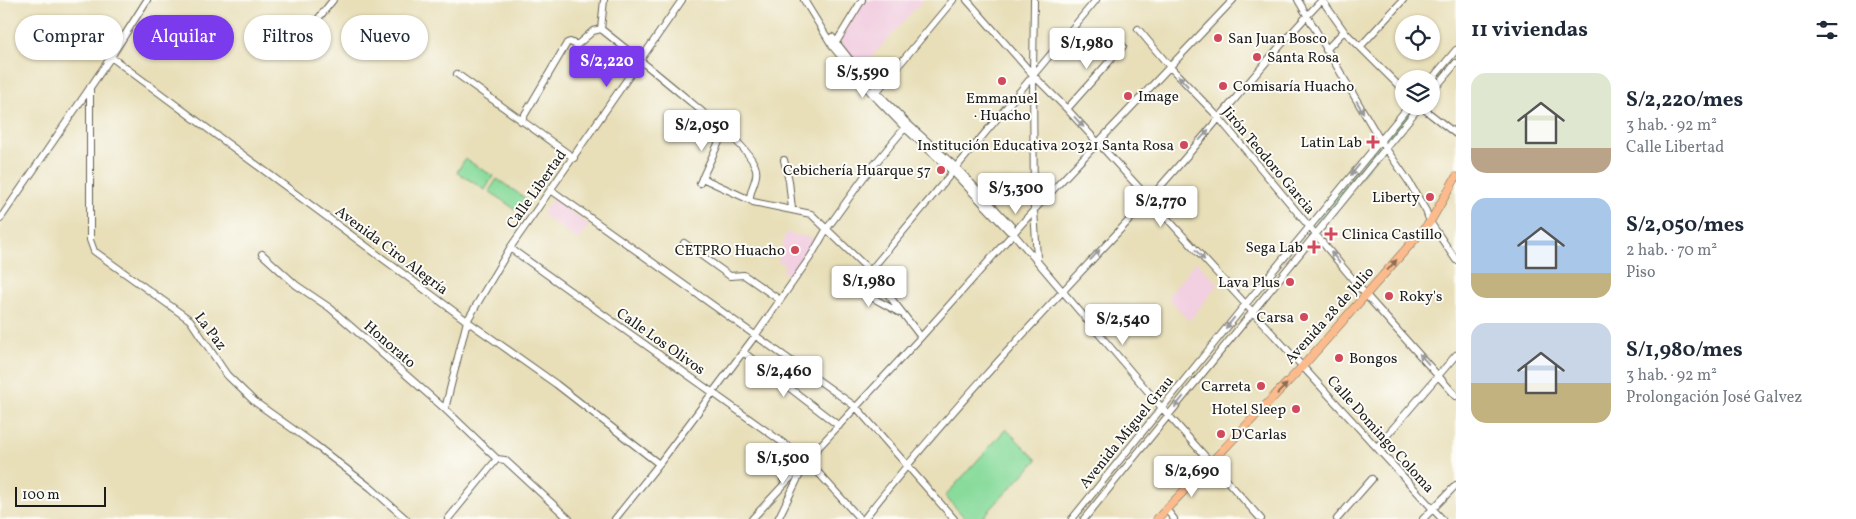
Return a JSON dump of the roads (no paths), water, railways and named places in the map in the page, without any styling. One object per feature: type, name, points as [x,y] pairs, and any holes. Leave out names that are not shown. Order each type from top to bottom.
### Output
[{"type":"main road","name":"Avenida 28 de Julio","points":[[1157,519],[1302,367],[1430,222],[1456,177]]},
{"type":"street","points":[[123,38],[147,0]]},
{"type":"street","points":[[321,15],[333,0]]},
{"type":"street","points":[[601,29],[604,0]]},
{"type":"street","name":"Calle Libertad","points":[[445,409],[467,322],[510,248],[682,0]]},
{"type":"street","points":[[804,0],[834,45],[875,94],[955,170],[1009,231],[1014,233],[1162,408],[1261,519]]},
{"type":"street","points":[[808,0],[834,45]]},
{"type":"street","points":[[853,0],[857,9]]},
{"type":"street","points":[[834,45],[862,0]]},
{"type":"street","points":[[875,94],[953,0]]},
{"type":"street","name":"Calle Domingo Coloma","points":[[967,0],[1033,75],[1067,108],[1442,519]]},
{"type":"street","points":[[1034,0],[1034,210],[1037,259]]},
{"type":"street","points":[[870,271],[1096,0]]},
{"type":"street","points":[[752,519],[921,337],[1034,210],[1233,0]]},
{"type":"street","points":[[1298,0],[1385,149],[1409,182],[1426,211],[1430,222],[1456,260]]},
{"type":"street","points":[[864,519],[906,465],[1062,290],[1149,198],[1306,16],[1322,0],[1344,31],[1395,82]]},
{"type":"street","points":[[1360,47],[1403,0]]},
{"type":"street","points":[[601,29],[724,130],[747,154],[756,168],[757,174],[750,200]]},
{"type":"street","points":[[521,121],[567,43],[570,42],[577,45],[593,31],[601,29]]},
{"type":"street","name":"Jirón Teodoro Garcia","points":[[1138,29],[1170,67],[1219,118],[1366,295],[1456,396]]},
{"type":"street","points":[[1326,50],[1344,31]]},
{"type":"street","points":[[1067,108],[1123,46]]},
{"type":"street","points":[[1439,70],[1456,50]]},
{"type":"street","points":[[0,219],[109,60]]},
{"type":"street","name":"Avenida Ciro Alegría","points":[[115,60],[467,322],[556,384],[659,464]]},
{"type":"street","points":[[1440,82],[1456,63]]},
{"type":"street","points":[[457,74],[574,158]]},
{"type":"street","name":"La Paz","points":[[90,87],[90,240],[94,250],[190,320],[227,375],[255,402],[371,488],[406,519]]},
{"type":"street","name":"Avenida Miguel Grau","points":[[1072,519],[1401,115]]},
{"type":"street","name":"Avenida Miguel Grau","points":[[1084,519],[1413,115]]},
{"type":"street","points":[[1432,115],[1456,134]]},
{"type":"street","points":[[615,519],[659,464],[755,336],[864,177],[907,126]]},
{"type":"street","points":[[724,130],[701,180],[753,202],[811,214],[870,271],[921,337]]},
{"type":"street","points":[[784,160],[791,189],[792,209]]},
{"type":"street","points":[[551,190],[856,407],[954,519]]},
{"type":"street","points":[[684,243],[730,276],[744,275],[780,300]]},
{"type":"street","name":"Calle Los Olivos","points":[[510,248],[807,460],[860,519]]},
{"type":"street","name":"Honorato","points":[[262,254],[296,285],[330,308],[445,409],[497,459],[505,460],[569,519]]},
{"type":"street","points":[[846,284],[903,314]]},
{"type":"street","points":[[743,352],[838,426]]},
{"type":"street","points":[[1377,447],[1456,355]]},
{"type":"street","points":[[448,519],[497,459]]},
{"type":"street","points":[[746,519],[793,468],[807,460]]},
{"type":"street","points":[[778,519],[807,460]]},
{"type":"street","points":[[1337,519],[1372,479]]},
{"type":"street","points":[[1423,519],[1455,487]]},
{"type":"street","points":[[1166,509],[1174,519]]},
{"type":"place","name":"San Juan Bosco","points":[[1218,38]]},
{"type":"place","name":"Santa Rosa","points":[[1257,57]]},
{"type":"place","name":"Emmanuel · Huacho","points":[[1002,81]]},
{"type":"place","name":"Comisaría Huacho","points":[[1223,86]]},
{"type":"place","name":"Image","points":[[1128,96]]},
{"type":"place","name":"Latin Lab","points":[[1373,142]]},
{"type":"place","name":"Institución Educativa 20321 Santa Rosa","points":[[1184,145]]},
{"type":"place","name":"Cebichería Huarque 57","points":[[941,170]]},
{"type":"place","name":"Liberty","points":[[1430,197]]},
{"type":"place","name":"Clinica Castillo","points":[[1331,234]]},
{"type":"place","name":"Sega Lab","points":[[1314,247]]},
{"type":"place","name":"CETPRO Huacho","points":[[795,250]]},
{"type":"place","name":"Lava Plus","points":[[1290,282]]},
{"type":"place","name":"Roky's","points":[[1389,296]]},
{"type":"place","name":"Carsa","points":[[1304,317]]},
{"type":"place","name":"Bongos","points":[[1339,358]]},
{"type":"place","name":"Carreta","points":[[1261,386]]},
{"type":"place","name":"Hotel Sleep","points":[[1296,409]]},
{"type":"place","name":"D'Carlas","points":[[1221,434]]}]
